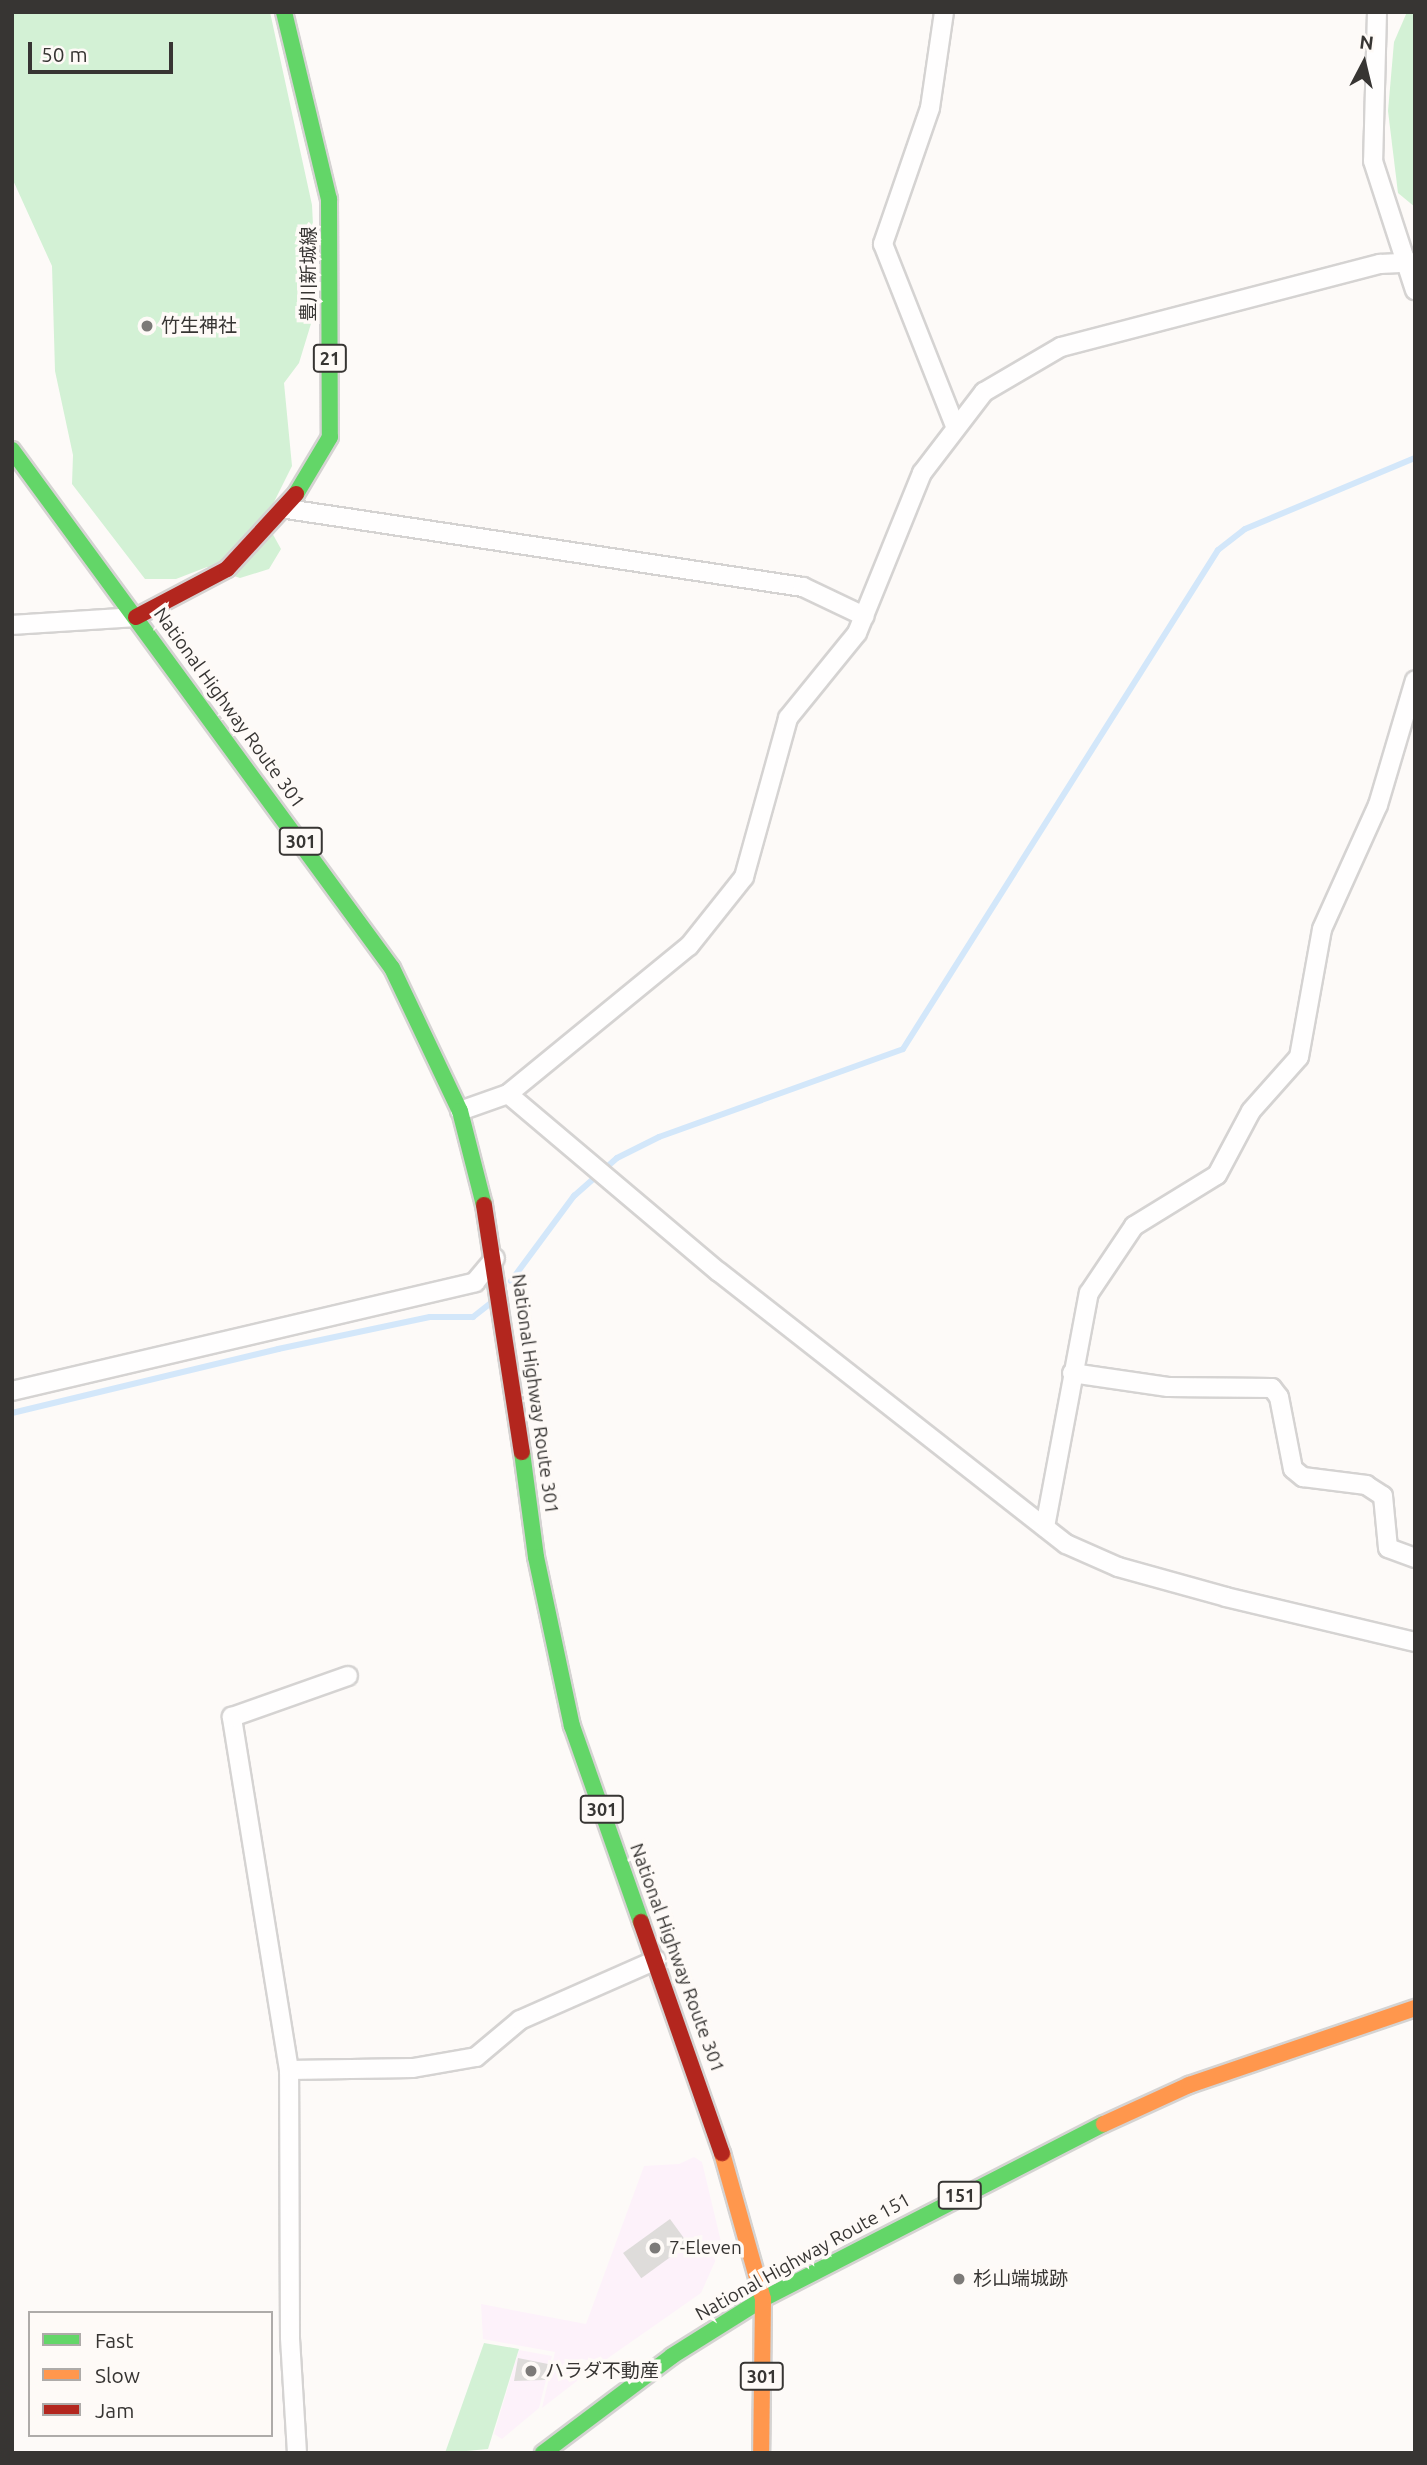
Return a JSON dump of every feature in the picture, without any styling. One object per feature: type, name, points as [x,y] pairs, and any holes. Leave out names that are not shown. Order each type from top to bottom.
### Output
[{"type":"main road","name":"豊川新城線","points":[[136,617],[227,569],[287,509],[330,437],[330,199],[284,12]]},
{"type":"main road","name":"National Highway Route 301","points":[[12,450],[392,968],[460,1111],[495,1258],[550,1637],[572,1726],[730,2175],[763,2299],[761,2453]]},
{"type":"main road","name":"National Highway Route 151","points":[[543,2453],[671,2356],[763,2299],[1118,2115],[1274,2054],[1415,2008]]},
{"type":"street","points":[[944,12],[930,108],[883,244],[955,426]]},
{"type":"street","points":[[1377,12],[1373,161],[1408,261],[1415,290]]},
{"type":"street","points":[[460,1111],[508,1094],[689,946],[744,877],[788,719],[864,616],[922,473],[984,391],[1061,348],[1408,261]]},
{"type":"street","points":[[287,509],[803,587],[864,616]]},
{"type":"street","points":[[12,625],[136,617]]},
{"type":"street","points":[[1045,1527],[1089,1293],[1120,1241],[1163,1206],[1217,1175],[1251,1111],[1299,1057],[1322,929],[1378,805],[1415,680]]},
{"type":"street","points":[[508,1094],[610,1180],[1066,1544],[1118,1567],[1415,1642]]},
{"type":"street","points":[[12,1391],[475,1282],[495,1258]]},
{"type":"street","points":[[1072,1373],[1168,1387],[1272,1388],[1279,1397],[1293,1469],[1303,1477],[1366,1485],[1383,1496],[1388,1548],[1415,1558]]},
{"type":"street","points":[[297,2453],[290,2337],[289,2070],[232,1717],[348,1676]]},
{"type":"street","points":[[289,2070],[413,2068],[476,2057],[520,2020],[656,1960]]},
{"type":"shaded area","points":[[694,2157],[702,2162],[722,2246],[701,2293],[601,2363],[582,2359],[577,2381],[542,2408],[555,2352],[483,2339],[481,2304],[586,2324],[644,2166],[679,2164]]},
{"type":"shaded area","points":[[519,2350],[552,2356],[539,2408],[502,2439],[494,2434]]},
{"type":"green space","points":[[12,12],[270,12],[312,205],[317,304],[299,363],[284,383],[292,466],[265,520],[281,549],[269,569],[240,578],[207,567],[176,579],[145,579],[72,484],[73,455],[55,371],[52,266],[12,178]]},
{"type":"green space","points":[[1407,12],[1415,12],[1415,207],[1398,193],[1388,111],[1394,42]]},
{"type":"green space","points":[[484,2343],[519,2349],[488,2449],[445,2453]]},
{"type":"building","name":"7-Eleven","points":[[670,2219],[688,2244],[641,2278],[623,2253]]},
{"type":"building","name":"ハラダ不動産","points":[[518,2358],[548,2364],[545,2380],[514,2381]]},
{"type":"waterway","points":[[511,1281],[574,1196],[617,1158],[659,1137],[903,1049],[1218,550],[1245,529],[1415,458]]},
{"type":"waterway","points":[[12,1413],[278,1349],[430,1317],[473,1317],[492,1302]]},
{"type":"traffic: fast","points":[[284,12],[329,199],[330,437],[296,494]]},
{"type":"traffic: fast","points":[[12,450],[392,968],[460,1111],[484,1205]]},
{"type":"traffic: fast","points":[[522,1452],[536,1557],[572,1726],[641,1922]]},
{"type":"traffic: fast","points":[[543,2453],[672,2356],[763,2299],[1104,2124]]},
{"type":"traffic: slow","points":[[1104,2124],[1189,2085],[1415,2008]]},
{"type":"traffic: slow","points":[[722,2153],[763,2299],[761,2453]]},
{"type":"traffic: jam","points":[[136,617],[227,569],[296,494]]},
{"type":"traffic: jam","points":[[484,1205],[522,1452]]},
{"type":"traffic: jam","points":[[641,1922],[722,2153]]},
{"type":"place","name":"竹生神社","points":[[147,326]]},
{"type":"place","name":"7-Eleven","points":[[655,2248]]},
{"type":"place","name":"杉山端城跡","points":[[959,2279]]},
{"type":"place","name":"ハラダ不動産","points":[[531,2371]]}]
